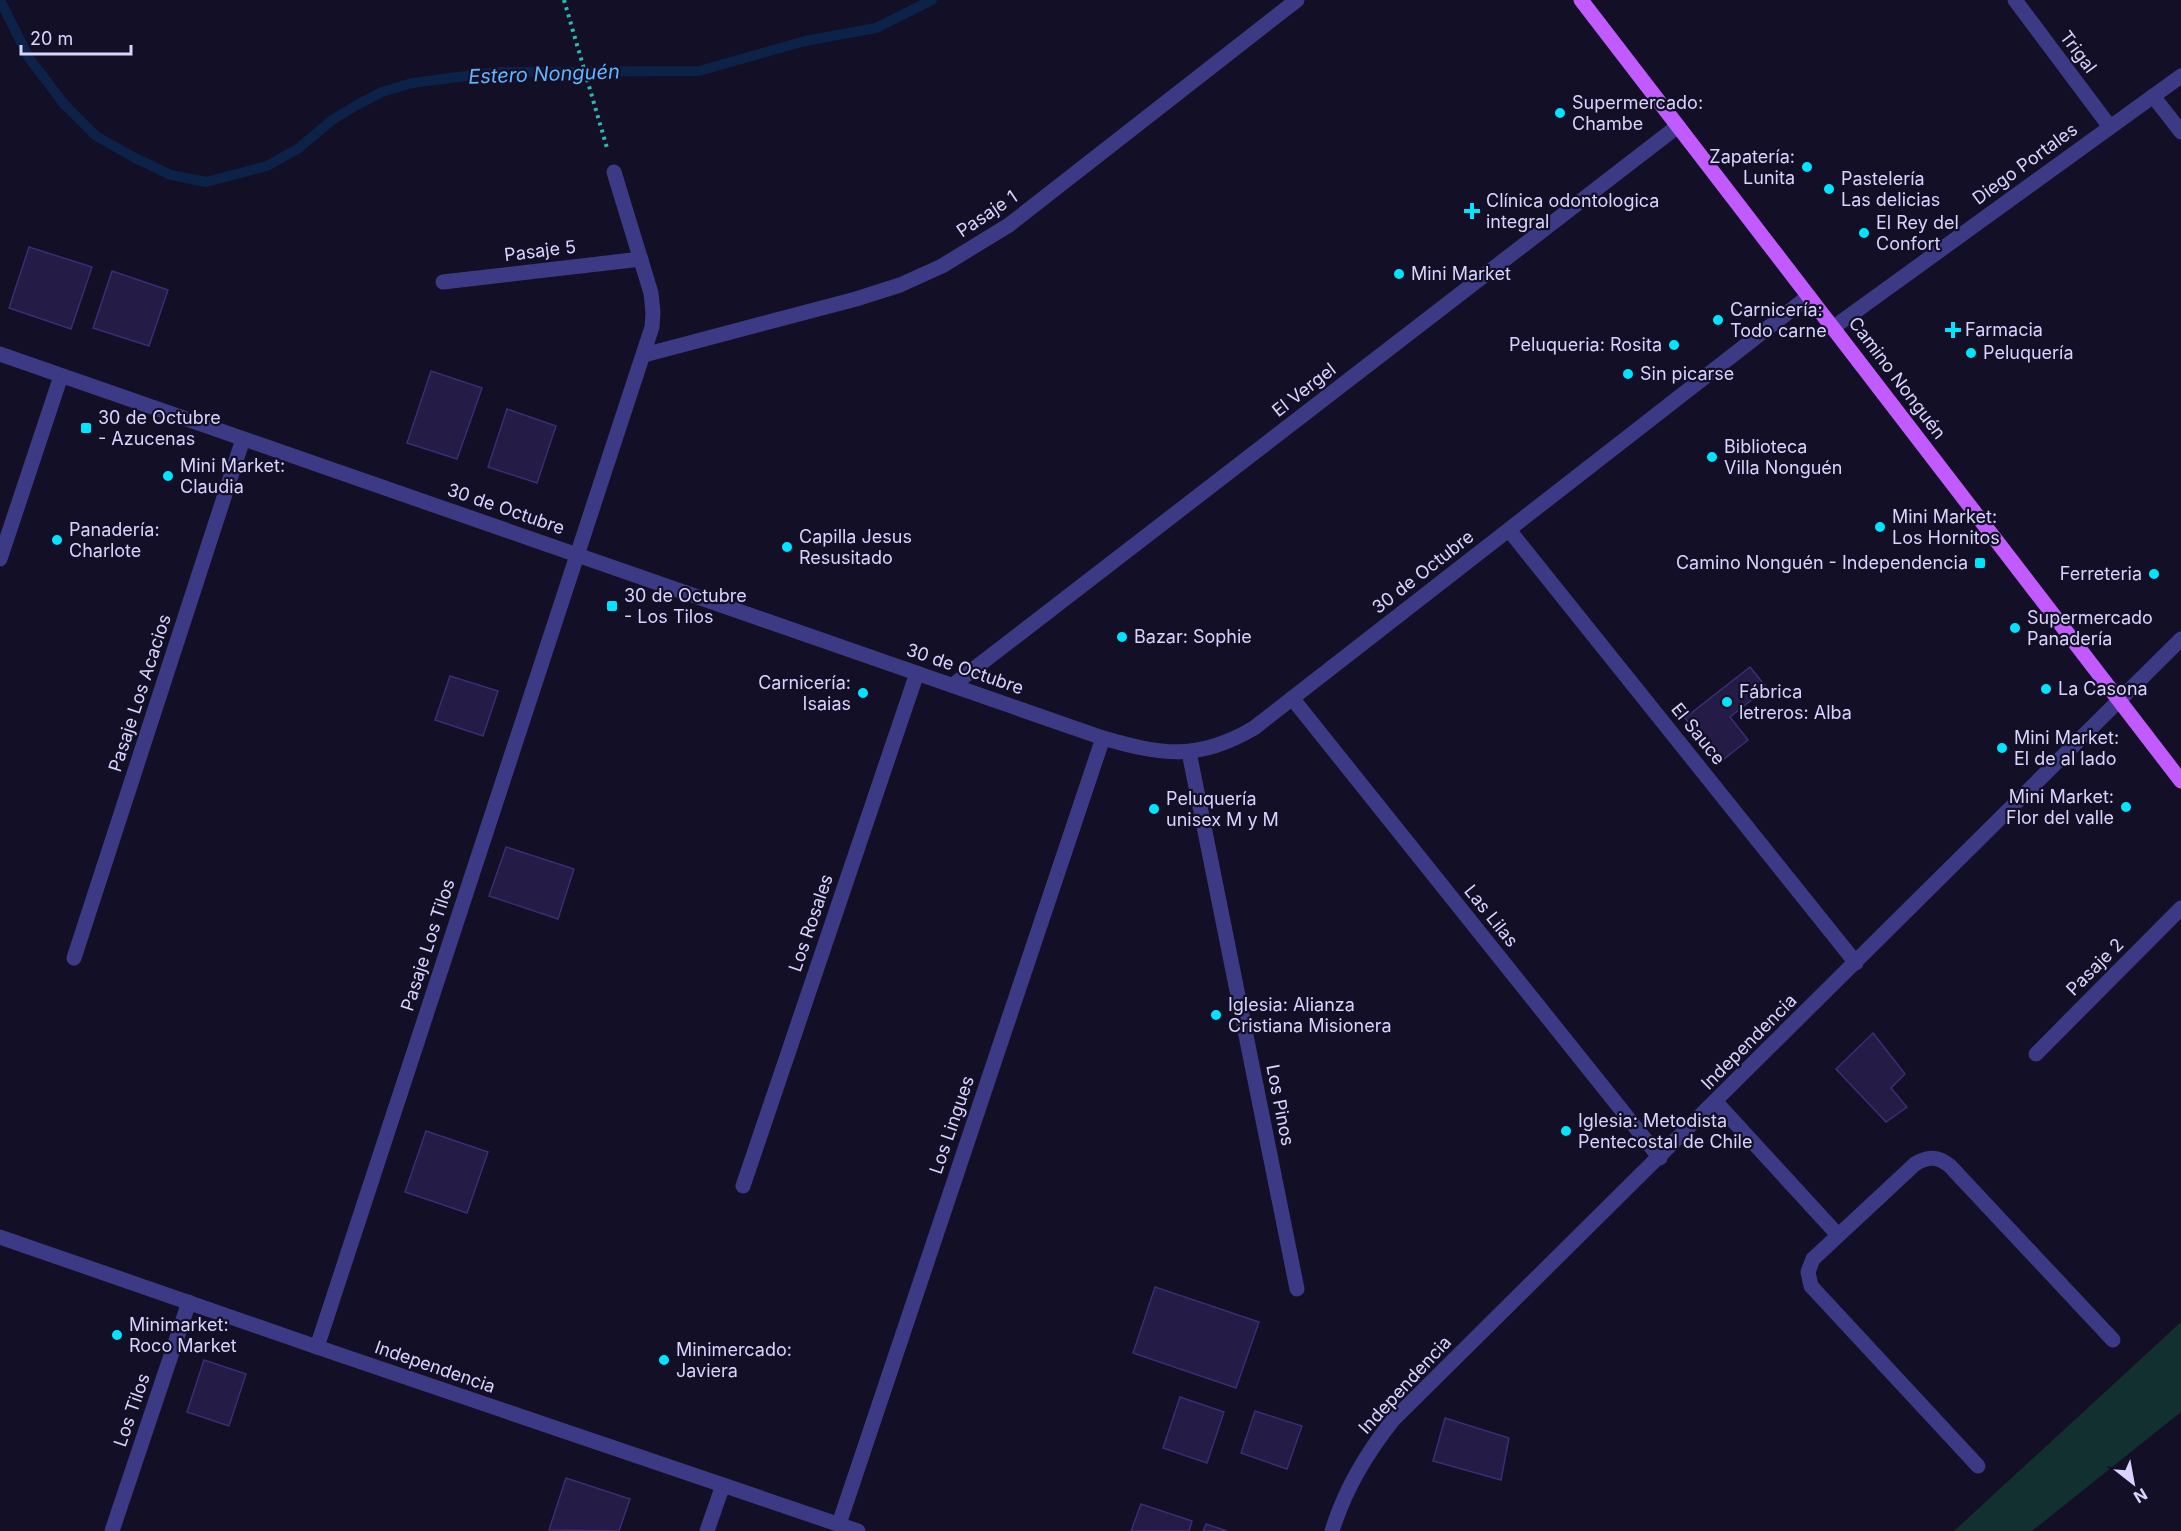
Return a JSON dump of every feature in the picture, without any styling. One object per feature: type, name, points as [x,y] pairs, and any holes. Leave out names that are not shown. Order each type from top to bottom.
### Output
[{"type":"main road","name":"Camino Nonguén","points":[[1581,0],[2181,780]]},
{"type":"street","name":"Pasaje 1","points":[[644,355],[856,299],[900,285],[942,266],[1009,225],[1298,0]]},
{"type":"street","name":"Trigal","points":[[2015,0],[2110,127]]},
{"type":"street","name":"Diego Portales","points":[[1834,327],[2181,76]]},
{"type":"street","points":[[2153,96],[2181,132]]},
{"type":"street","name":"El Vergel","points":[[953,686],[1678,126]]},
{"type":"street","points":[[577,555],[652,327],[651,293],[614,172]]},
{"type":"street","name":"Pasaje 5","points":[[443,282],[641,259]]},
{"type":"street","name":"30 de Octubre","points":[[0,354],[1103,738],[1168,753],[1189,752],[1215,746],[1235,739],[1254,728],[1809,296]]},
{"type":"street","points":[[0,559],[61,376]]},
{"type":"street","name":"Pasaje Los Acacios","points":[[74,958],[243,439]]},
{"type":"street","name":"El Sauce","points":[[1509,530],[1856,963]]},
{"type":"street","name":"Pasaje Los Tilos","points":[[317,1347],[577,555]]},
{"type":"street","name":"Independencia","points":[[1332,1531],[1352,1480],[1365,1457],[1393,1420],[1660,1158],[2181,639]]},
{"type":"street","name":"Los Rosales","points":[[743,1186],[917,673]]},
{"type":"street","name":"Las Lilas","points":[[1292,698],[1660,1158]]},
{"type":"street","name":"Los Lingues","points":[[838,1524],[1103,738]]},
{"type":"street","name":"Los Pinos","points":[[1189,752],[1297,1289]]},
{"type":"street","name":"Pasaje 2","points":[[2036,1054],[2181,908]]},
{"type":"street","points":[[1716,1102],[1838,1235]]},
{"type":"street","points":[[1978,1466],[1811,1286],[1808,1279],[1809,1265],[1838,1235],[1915,1164],[1932,1157],[1942,1159],[2113,1340]]},
{"type":"street","name":"Independencia","points":[[0,1237],[858,1531]]},
{"type":"street","name":"Los Tilos","points":[[112,1531],[189,1302]]},
{"type":"street","points":[[707,1531],[723,1485]]},
{"type":"path","points":[[564,0],[601,127]]},
{"type":"green space","points":[[2181,1322],[2181,1412],[2032,1531],[1954,1531]]},
{"type":"building","points":[[29,247],[92,267],[71,329],[9,308]]},
{"type":"building","points":[[112,271],[168,290],[149,346],[93,328]]},
{"type":"building","points":[[431,371],[482,388],[457,459],[407,443]]},
{"type":"building","points":[[507,409],[556,426],[537,483],[488,467]]},
{"type":"building","name":"Fábrica letreros: Alba","points":[[1750,667],[1767,688],[1730,717],[1748,740],[1719,763],[1685,718]]},
{"type":"building","points":[[450,676],[498,691],[483,736],[435,720]]},
{"type":"building","points":[[506,847],[574,869],[558,919],[489,896]]},
{"type":"building","points":[[1873,1033],[1905,1074],[1891,1088],[1907,1107],[1886,1122],[1836,1069]]},
{"type":"building","points":[[426,1131],[488,1152],[467,1213],[405,1192]]},
{"type":"building","points":[[1155,1287],[1259,1322],[1236,1388],[1133,1353]]},
{"type":"building","points":[[204,1360],[246,1374],[229,1426],[187,1412]]},
{"type":"building","points":[[1180,1397],[1224,1412],[1207,1463],[1163,1448]]},
{"type":"building","points":[[1255,1411],[1302,1426],[1287,1469],[1241,1453]]},
{"type":"building","points":[[1445,1418],[1509,1438],[1501,1480],[1433,1461]]},
{"type":"building","points":[[566,1478],[630,1499],[619,1531],[549,1530]]},
{"type":"building","points":[[1141,1504],[1192,1521],[1189,1531],[1131,1531]]},
{"type":"building","points":[[1206,1524],[1227,1531],[1203,1531]]},
{"type":"waterway","name":"Estero Nonguén","points":[[0,0],[29,58],[64,104],[96,136],[171,175],[206,182],[267,166],[299,148],[332,120],[357,105],[382,92],[412,83],[497,72],[699,71],[805,41],[876,28],[932,0]]},
{"type":"place","name":"Supermercado: Chambe","points":[[1560,113]]},
{"type":"place","name":"Zapatería: Lunita","points":[[1807,167]]},
{"type":"place","name":"Pastelería Las delicias","points":[[1829,189]]},
{"type":"place","name":"Clínica odontologica integral","points":[[1472,211]]},
{"type":"place","name":"El Rey del Confort","points":[[1864,233]]},
{"type":"place","name":"Mini Market","points":[[1399,274]]},
{"type":"place","name":"Carnicería: Todo carne","points":[[1718,320]]},
{"type":"place","name":"Farmacia","points":[[1953,330]]},
{"type":"place","name":"Peluqueria: Rosita","points":[[1674,345]]},
{"type":"place","name":"Peluquería","points":[[1971,353]]},
{"type":"place","name":"Sin picarse","points":[[1628,374]]},
{"type":"place","name":"30 de Octubre - Azucenas","points":[[86,428]]},
{"type":"place","name":"Biblioteca Villa Nonguén","points":[[1712,457]]},
{"type":"place","name":"Mini Market: Claudia","points":[[168,476]]},
{"type":"place","name":"Mini Market: Los Hornitos","points":[[1880,527]]},
{"type":"place","name":"Panadería: Charlote","points":[[57,540]]},
{"type":"place","name":"Capilla Jesus Resusitado","points":[[787,547]]},
{"type":"place","name":"Camino Nonguén - Independencia","points":[[1980,563]]},
{"type":"place","name":"Ferreteria","points":[[2154,574]]},
{"type":"place","name":"30 de Octubre - Los Tilos","points":[[612,606]]},
{"type":"place","name":"Supermercado Panadería","points":[[2015,628]]},
{"type":"place","name":"Bazar: Sophie","points":[[1122,637]]},
{"type":"place","name":"La Casona","points":[[2046,689]]},
{"type":"place","name":"Carnicería: Isaias","points":[[863,693]]},
{"type":"place","name":"Fábrica letreros: Alba","points":[[1727,702]]},
{"type":"place","name":"Mini Market: El de al lado","points":[[2002,748]]},
{"type":"place","name":"Mini Market: Flor del valle","points":[[2126,807]]},
{"type":"place","name":"Peluquería unisex M y M","points":[[1154,809]]},
{"type":"place","name":"Iglesia: Alianza Cristiana Misionera","points":[[1216,1015]]},
{"type":"place","name":"Iglesia: Metodista Pentecostal de Chile","points":[[1566,1131]]},
{"type":"place","name":"Minimarket: Roco Market","points":[[117,1335]]},
{"type":"place","name":"Minimercado: Javiera","points":[[664,1360]]}]
